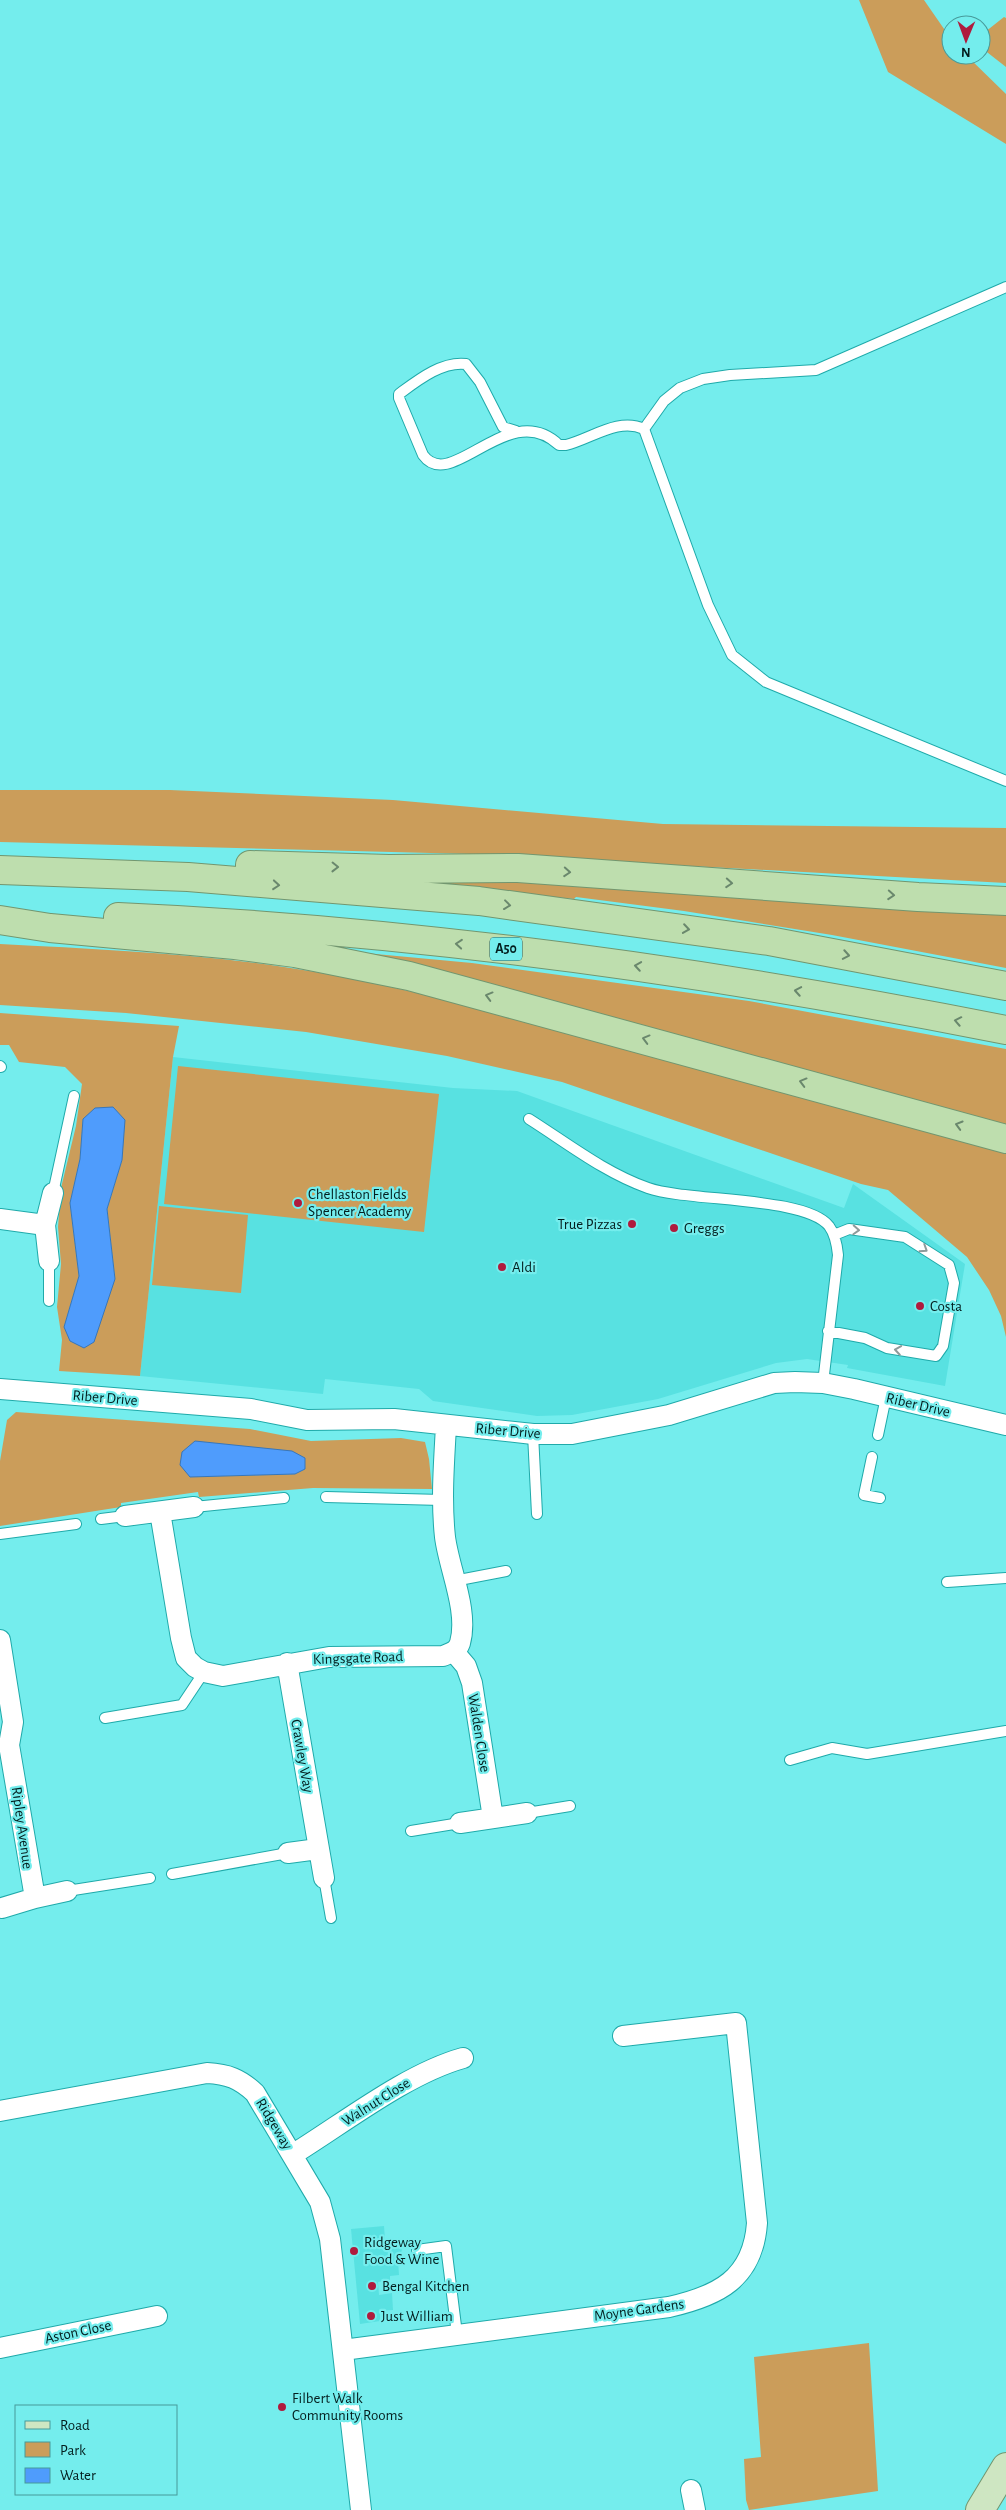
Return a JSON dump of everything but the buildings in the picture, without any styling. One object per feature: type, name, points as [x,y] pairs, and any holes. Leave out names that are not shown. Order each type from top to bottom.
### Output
[{"type":"highway","points":[[0,870],[211,864],[389,869],[518,868],[908,896],[1006,901]]},
{"type":"highway","points":[[41,870],[188,877],[479,902],[769,941],[1006,986]]},
{"type":"highway","name":"A50","points":[[0,913],[250,925],[479,946],[772,986],[1006,1030]]},
{"type":"highway","points":[[0,920],[50,928],[265,949],[409,976],[1006,1139]]},
{"type":"main road","points":[[980,2510],[1006,2467]]},
{"type":"street","points":[[49,1261],[45,1225],[53,1193]]},
{"type":"street","points":[[0,1219],[45,1225]]},
{"type":"street","name":"Riber Drive","points":[[0,1388],[251,1409],[307,1420],[394,1420],[533,1434],[572,1434],[669,1415],[774,1383],[823,1384],[1006,1426]]},
{"type":"street","points":[[446,1426],[442,1500],[445,1539],[462,1630],[460,1645],[454,1652]]},
{"type":"street","points":[[125,1516],[194,1507]]},
{"type":"street","points":[[160,1512],[186,1658],[204,1672]]},
{"type":"street","name":"Ripley Avenue","points":[[0,1640],[13,1722],[5,1745],[34,1898]]},
{"type":"street","name":"Kingsgate Road","points":[[204,1672],[232,1675],[287,1663],[329,1657],[443,1656],[454,1652]]},
{"type":"street","name":"Walden Close","points":[[454,1652],[466,1666],[472,1683],[492,1818]]},
{"type":"street","name":"Crawley Way","points":[[287,1663],[324,1878]]},
{"type":"street","points":[[460,1823],[527,1813]]},
{"type":"street","points":[[288,1853],[318,1849]]},
{"type":"street","points":[[1,1909],[34,1898],[68,1892]]},
{"type":"street","name":"Moyne Gardens","points":[[343,2350],[669,2307],[696,2301],[716,2293],[732,2281],[751,2253],[756,2239],[757,2222],[736,2023],[623,2036]]},
{"type":"street","name":"Walnut Close","points":[[292,2155],[418,2075],[444,2063],[463,2058]]},
{"type":"street","name":"Ridgeway","points":[[0,2111],[207,2073],[226,2074],[243,2082],[255,2093],[320,2202],[325,2217],[330,2239],[361,2510]]},
{"type":"street","name":"Aston Close","points":[[0,2348],[157,2316]]},
{"type":"lane","points":[[644,429],[664,401],[680,388],[703,379],[730,375],[816,370],[1006,288]]},
{"type":"lane","points":[[516,431],[502,436],[457,461],[437,464],[427,461],[402,406],[399,394],[442,366],[456,363],[466,364],[480,382],[504,427],[516,431],[541,432],[559,445],[566,445],[620,425],[634,424],[644,429],[708,604],[732,655],[766,682],[1006,781]]},
{"type":"lane","points":[[53,1193],[74,1096]]},
{"type":"lane","points":[[530,1119],[607,1169],[649,1189],[673,1194],[792,1208],[822,1219],[834,1235],[838,1255],[823,1384]]},
{"type":"lane","points":[[828,1331],[865,1338],[887,1348],[936,1356],[943,1346],[954,1283],[949,1266],[905,1237],[849,1229],[834,1235]]},
{"type":"lane","points":[[49,1261],[49,1301]]},
{"type":"lane","points":[[878,1435],[886,1397]]},
{"type":"lane","points":[[533,1434],[537,1514]]},
{"type":"lane","points":[[872,1457],[864,1495],[880,1498]]},
{"type":"lane","points":[[326,1497],[442,1500]]},
{"type":"lane","points":[[194,1507],[284,1498]]},
{"type":"lane","points":[[101,1520],[125,1516]]},
{"type":"lane","points":[[0,1534],[76,1524]]},
{"type":"lane","points":[[454,1581],[506,1571]]},
{"type":"lane","points":[[947,1582],[1006,1578]]},
{"type":"lane","points":[[105,1718],[182,1705],[204,1672]]},
{"type":"lane","points":[[790,1760],[832,1748],[868,1754],[1006,1731]]},
{"type":"lane","points":[[527,1813],[570,1806]]},
{"type":"lane","points":[[412,1831],[460,1823]]},
{"type":"lane","points":[[172,1874],[288,1853]]},
{"type":"lane","points":[[68,1892],[150,1878]]},
{"type":"lane","points":[[324,1878],[330,1918]]},
{"type":"lane","points":[[417,2250],[446,2246],[457,2334]]},
{"type":"shaded area","points":[[173,1057],[453,1088],[517,1091],[844,1208],[853,1184],[965,1264],[945,1386],[847,1368],[848,1365],[807,1359],[776,1363],[658,1399],[572,1415],[537,1416],[433,1401],[419,1389],[325,1379],[323,1394],[140,1376]]},
{"type":"shaded area","points":[[384,2226],[385,2239],[393,2238],[401,2243],[402,2250],[398,2260],[399,2275],[390,2276],[390,2280],[378,2282],[379,2295],[392,2293],[393,2310],[380,2311],[380,2321],[360,2324],[351,2229]]},
{"type":"green space","points":[[859,0],[924,0],[941,25],[941,65],[976,65],[1006,94],[1006,144],[888,72]]},
{"type":"green space","points":[[1004,17],[1006,18],[1006,67],[991,55],[991,27]]},
{"type":"green space","points":[[0,790],[170,790],[393,800],[663,824],[1006,828],[1006,883],[470,854],[0,842]]},
{"type":"green space","points":[[435,877],[684,888],[1006,911],[1006,968],[832,935],[684,911],[576,897],[574,899],[436,885],[432,881]]},
{"type":"green space","points":[[0,944],[213,958],[329,974],[373,983],[505,1015],[868,1113],[1006,1153],[1006,1337],[1001,1316],[989,1290],[967,1257],[888,1190],[861,1184],[562,1082],[447,1056],[306,1032],[126,1013],[0,1005]]},
{"type":"green space","points":[[311,948],[472,963],[749,1001],[1006,1049],[1006,1128]]},
{"type":"green space","points":[[0,1013],[179,1026],[173,1057],[140,1376],[59,1371],[62,1340],[57,1307],[61,1264],[58,1227],[61,1188],[76,1126],[82,1084],[65,1067],[19,1062],[9,1045],[0,1045]],"holes":[[[83,1119],[122,1160],[107,1209],[115,1279],[64,1327],[79,1276],[70,1203],[80,1159]]]},
{"type":"green space","points":[[178,1066],[439,1094],[424,1232],[164,1204]]},
{"type":"green space","points":[[159,1206],[248,1215],[241,1293],[152,1285]]},
{"type":"green space","points":[[16,1412],[250,1429],[311,1441],[401,1438],[425,1442],[432,1489],[313,1488],[199,1497],[198,1492],[121,1503],[121,1507],[0,1526],[0,1461],[7,1420]],"holes":[[[305,1469],[295,1474],[190,1477]]]},
{"type":"green space","points":[[869,2343],[878,2491],[749,2510],[746,2500],[744,2459],[761,2457],[754,2357]]},
{"type":"water","points":[[113,1107],[125,1120],[122,1160],[107,1209],[115,1279],[94,1342],[84,1348],[70,1341],[64,1327],[79,1276],[70,1203],[80,1159],[83,1119],[95,1108]]},
{"type":"water","points":[[195,1441],[292,1451],[305,1458],[305,1469],[295,1474],[190,1477],[180,1465],[182,1452]]},
{"type":"place","name":"Chellaston Fields Spencer Academy","points":[[298,1203]]},
{"type":"place","name":"True Pizzas","points":[[632,1224]]},
{"type":"place","name":"Greggs","points":[[674,1228]]},
{"type":"place","name":"Aldi","points":[[502,1267]]},
{"type":"place","name":"Costa","points":[[920,1306]]},
{"type":"place","name":"Ridgeway Food & Wine","points":[[354,2251]]},
{"type":"place","name":"Bengal Kitchen","points":[[372,2286]]},
{"type":"place","name":"Just William","points":[[371,2316]]},
{"type":"place","name":"Filbert Walk Community Rooms","points":[[282,2407]]}]
